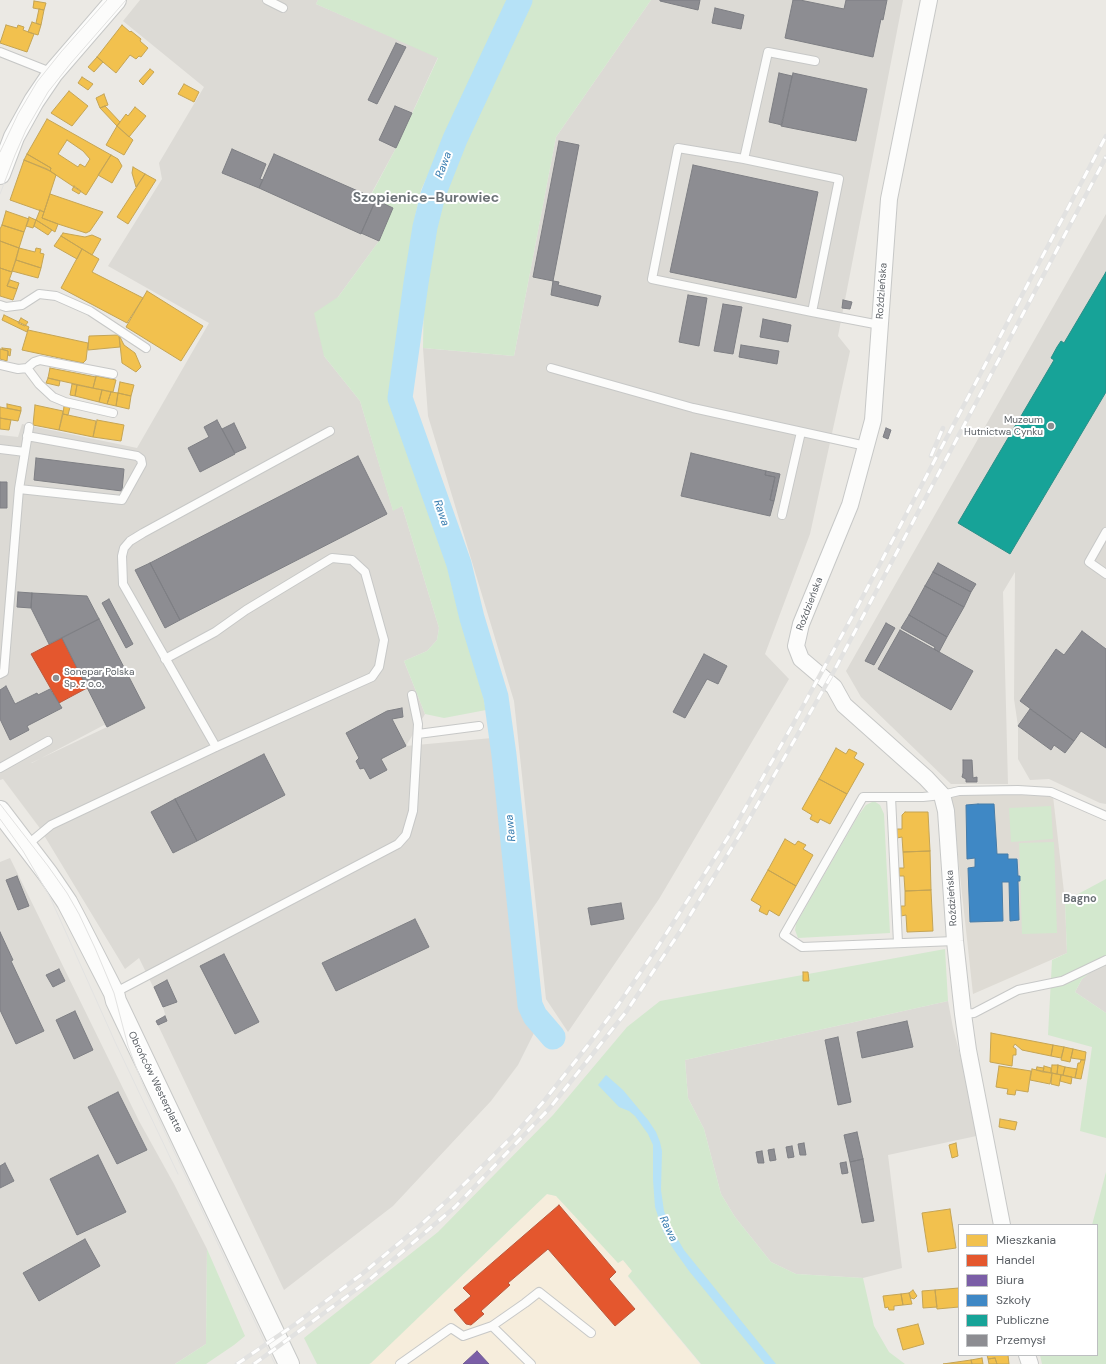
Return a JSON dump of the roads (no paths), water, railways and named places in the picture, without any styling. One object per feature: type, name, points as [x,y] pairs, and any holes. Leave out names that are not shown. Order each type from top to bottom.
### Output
[{"type":"street","points":[[0,174],[14,137],[53,73],[116,0]]},
{"type":"street","name":"Roździeńska","points":[[929,0],[889,199],[873,420],[850,505],[801,624],[796,646],[801,659],[834,687],[844,705],[926,778],[942,795],[946,811],[955,940],[968,1050],[1002,1224]]},
{"type":"street","name":"Obrońców Westerplatte","points":[[0,811],[27,845],[66,902],[114,993],[116,1001],[289,1364]]},
{"type":"lane","points":[[267,0],[283,8]]},
{"type":"lane","points":[[0,52],[53,73]]},
{"type":"lane","points":[[744,159],[768,52],[815,61]]},
{"type":"lane","points":[[812,312],[839,179],[744,159],[678,148],[652,279],[812,312],[880,324]]},
{"type":"lane","points":[[0,305],[6,307],[22,305],[39,294],[56,296],[90,312],[146,348]]},
{"type":"lane","points":[[0,365],[18,369],[27,368],[34,362],[40,360],[113,374]]},
{"type":"lane","points":[[27,368],[39,384],[53,397],[65,402],[113,414]]},
{"type":"lane","points":[[551,368],[693,408],[866,446]]},
{"type":"lane","points":[[0,674],[4,672],[19,489],[28,431],[137,456],[141,459],[142,464],[122,500],[19,489]]},
{"type":"lane","points":[[216,747],[123,584],[122,556],[124,548],[130,541],[143,532],[330,431]]},
{"type":"lane","points":[[782,515],[801,432]]},
{"type":"lane","points":[[0,449],[25,452]]},
{"type":"lane","points":[[1106,532],[1089,562],[1106,574]]},
{"type":"lane","points":[[27,845],[51,825],[216,747],[372,677],[379,667],[384,640],[365,572],[352,560],[332,558],[246,610],[215,632],[165,658]]},
{"type":"lane","points":[[114,993],[398,844],[406,835],[413,811],[418,724],[412,695]]},
{"type":"lane","points":[[418,734],[479,726]]},
{"type":"lane","points":[[0,768],[48,741]]},
{"type":"lane","points":[[955,940],[802,947],[784,935],[863,797],[923,797],[942,795],[959,790],[1018,790],[1051,792],[1106,816]]},
{"type":"lane","points":[[891,797],[898,943]]},
{"type":"lane","points":[[963,1014],[974,1013],[1018,990],[1062,981],[1106,960]]},
{"type":"lane","points":[[401,1364],[451,1328],[463,1336],[492,1326],[539,1292],[592,1333]]},
{"type":"lane","points":[[492,1326],[531,1364]]},
{"type":"water","points":[[606,1075],[623,1090],[656,1132],[662,1151],[661,1190],[664,1211],[684,1250],[776,1364],[765,1364],[689,1271],[672,1247],[663,1231],[655,1207],[653,1145],[648,1134],[635,1116],[629,1111],[619,1107],[598,1085]]},
{"type":"waterway","name":"Rawa","points":[[520,0],[455,139],[433,195],[425,227],[400,398],[459,564],[472,618],[496,697],[504,755],[530,1005],[535,1016],[553,1037]]},
{"type":"tram line","points":[[0,152],[18,114],[37,82],[61,52],[107,0]]},
{"type":"tram line","points":[[0,194],[26,130],[48,92],[71,63],[126,0]]},
{"type":"tram line","points":[[0,804],[48,866],[67,893],[79,914],[114,993],[128,1046],[145,1090],[275,1364]]},
{"type":"tram line","points":[[0,819],[23,851],[50,897],[116,1044],[178,1174]]},
{"type":"railway","points":[[237,1364],[294,1325],[362,1274],[415,1230],[449,1199],[515,1134],[544,1101],[618,1005],[655,951],[734,828],[792,726],[853,615],[1106,136]]},
{"type":"railway","points":[[254,1364],[368,1281],[455,1207],[549,1109],[626,1012],[681,930],[744,828],[834,671],[1106,157]]},
{"type":"railway","points":[[931,456],[943,428]]},
{"type":"place","name":"Muzeum Hutnictwa Cynku","points":[[1051,426]]},
{"type":"place","name":"Sonepar Polska Sp. z o.o.","points":[[56,678]]},
{"type":"district","name":"Szopienice-Burowiec","points":[[426,198]]},
{"type":"district","name":"Bagno","points":[[1080,899]]}]
